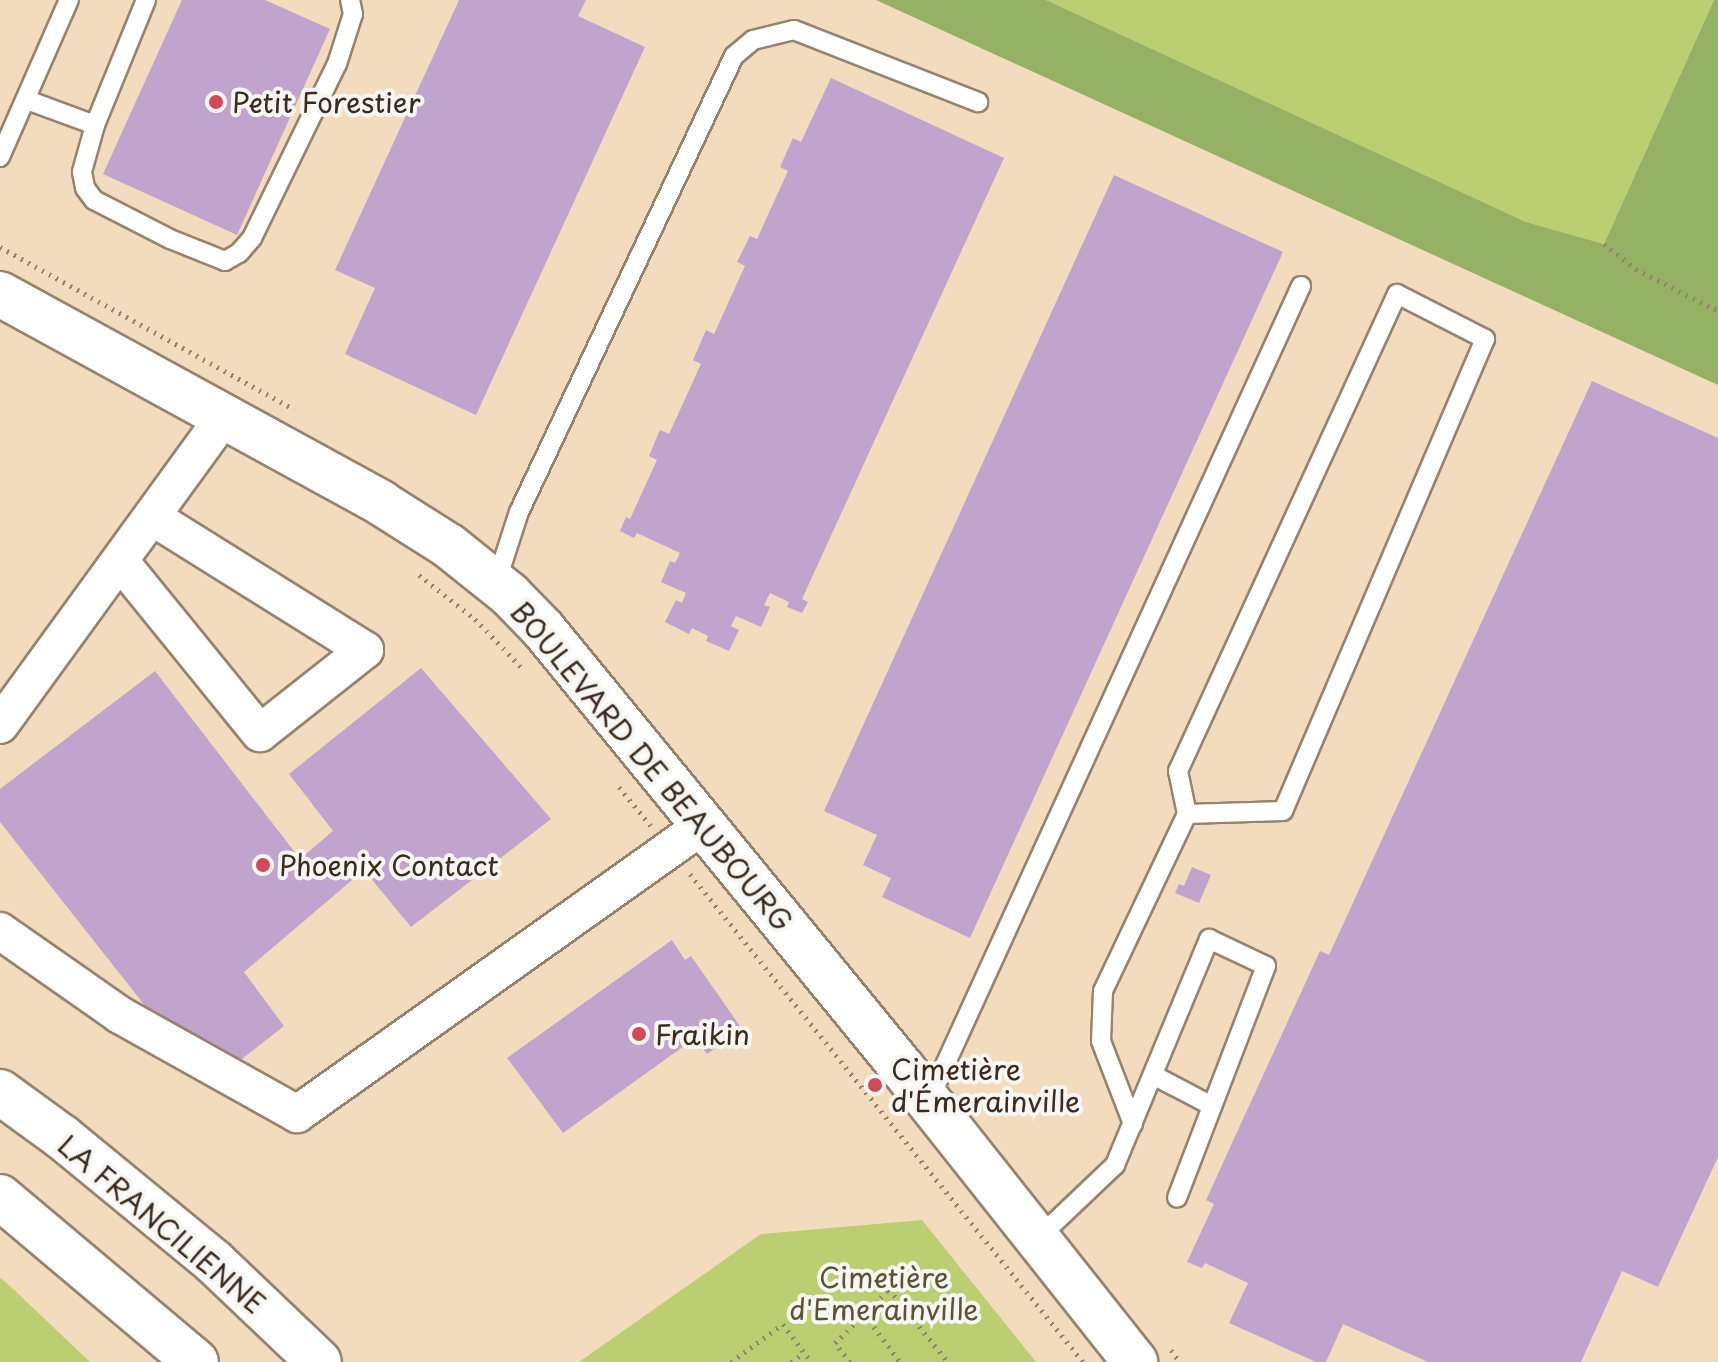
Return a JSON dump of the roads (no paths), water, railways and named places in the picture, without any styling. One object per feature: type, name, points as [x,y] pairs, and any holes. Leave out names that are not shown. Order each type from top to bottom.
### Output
[{"type":"main road","name":"BOULEVARD DE BEAUBOURG","points":[[0,294],[381,503],[449,546],[496,583],[543,629],[686,837],[928,1102],[1135,1362]]},
{"type":"main road","name":"LA FRANCILIENNE","points":[[0,1092],[62,1137],[213,1261],[319,1362]]},
{"type":"main road","points":[[0,1197],[196,1362]]},
{"type":"street","points":[[0,725],[224,417]]},
{"type":"street","points":[[120,561],[260,733],[365,650],[152,517]]},
{"type":"street","points":[[0,931],[120,1015],[297,1114],[686,837]]},
{"type":"lane","points":[[0,157],[69,0]]},
{"type":"lane","points":[[146,0],[95,125],[82,172],[85,188],[94,200],[170,239],[225,261],[239,253],[252,238],[324,91],[348,33],[353,14],[350,0]]},
{"type":"lane","points":[[496,583],[519,512],[734,56],[753,40],[794,30],[978,102]]},
{"type":"lane","points":[[27,100],[95,125]]},
{"type":"lane","points":[[928,1102],[1301,286]]},
{"type":"lane","points":[[1133,1124],[1101,1041],[1103,991],[1187,814],[1178,771],[1397,294],[1485,339],[1283,811],[1187,814]]},
{"type":"lane","points":[[1036,1240],[1115,1165],[1209,939],[1266,966],[1177,1198]]},
{"type":"lane","points":[[1153,1075],[1212,1106]]},
{"type":"place","name":"Petit Forestier","points":[[216,102]]},
{"type":"place","name":"Phoenix Contact","points":[[263,865]]},
{"type":"place","name":"Fraikin","points":[[639,1034]]},
{"type":"place","name":"Cimetière d'Émerainville","points":[[875,1085]]},
{"type":"park label","name":"Cimetière d'Emerainville","points":[[884,1293]]}]
